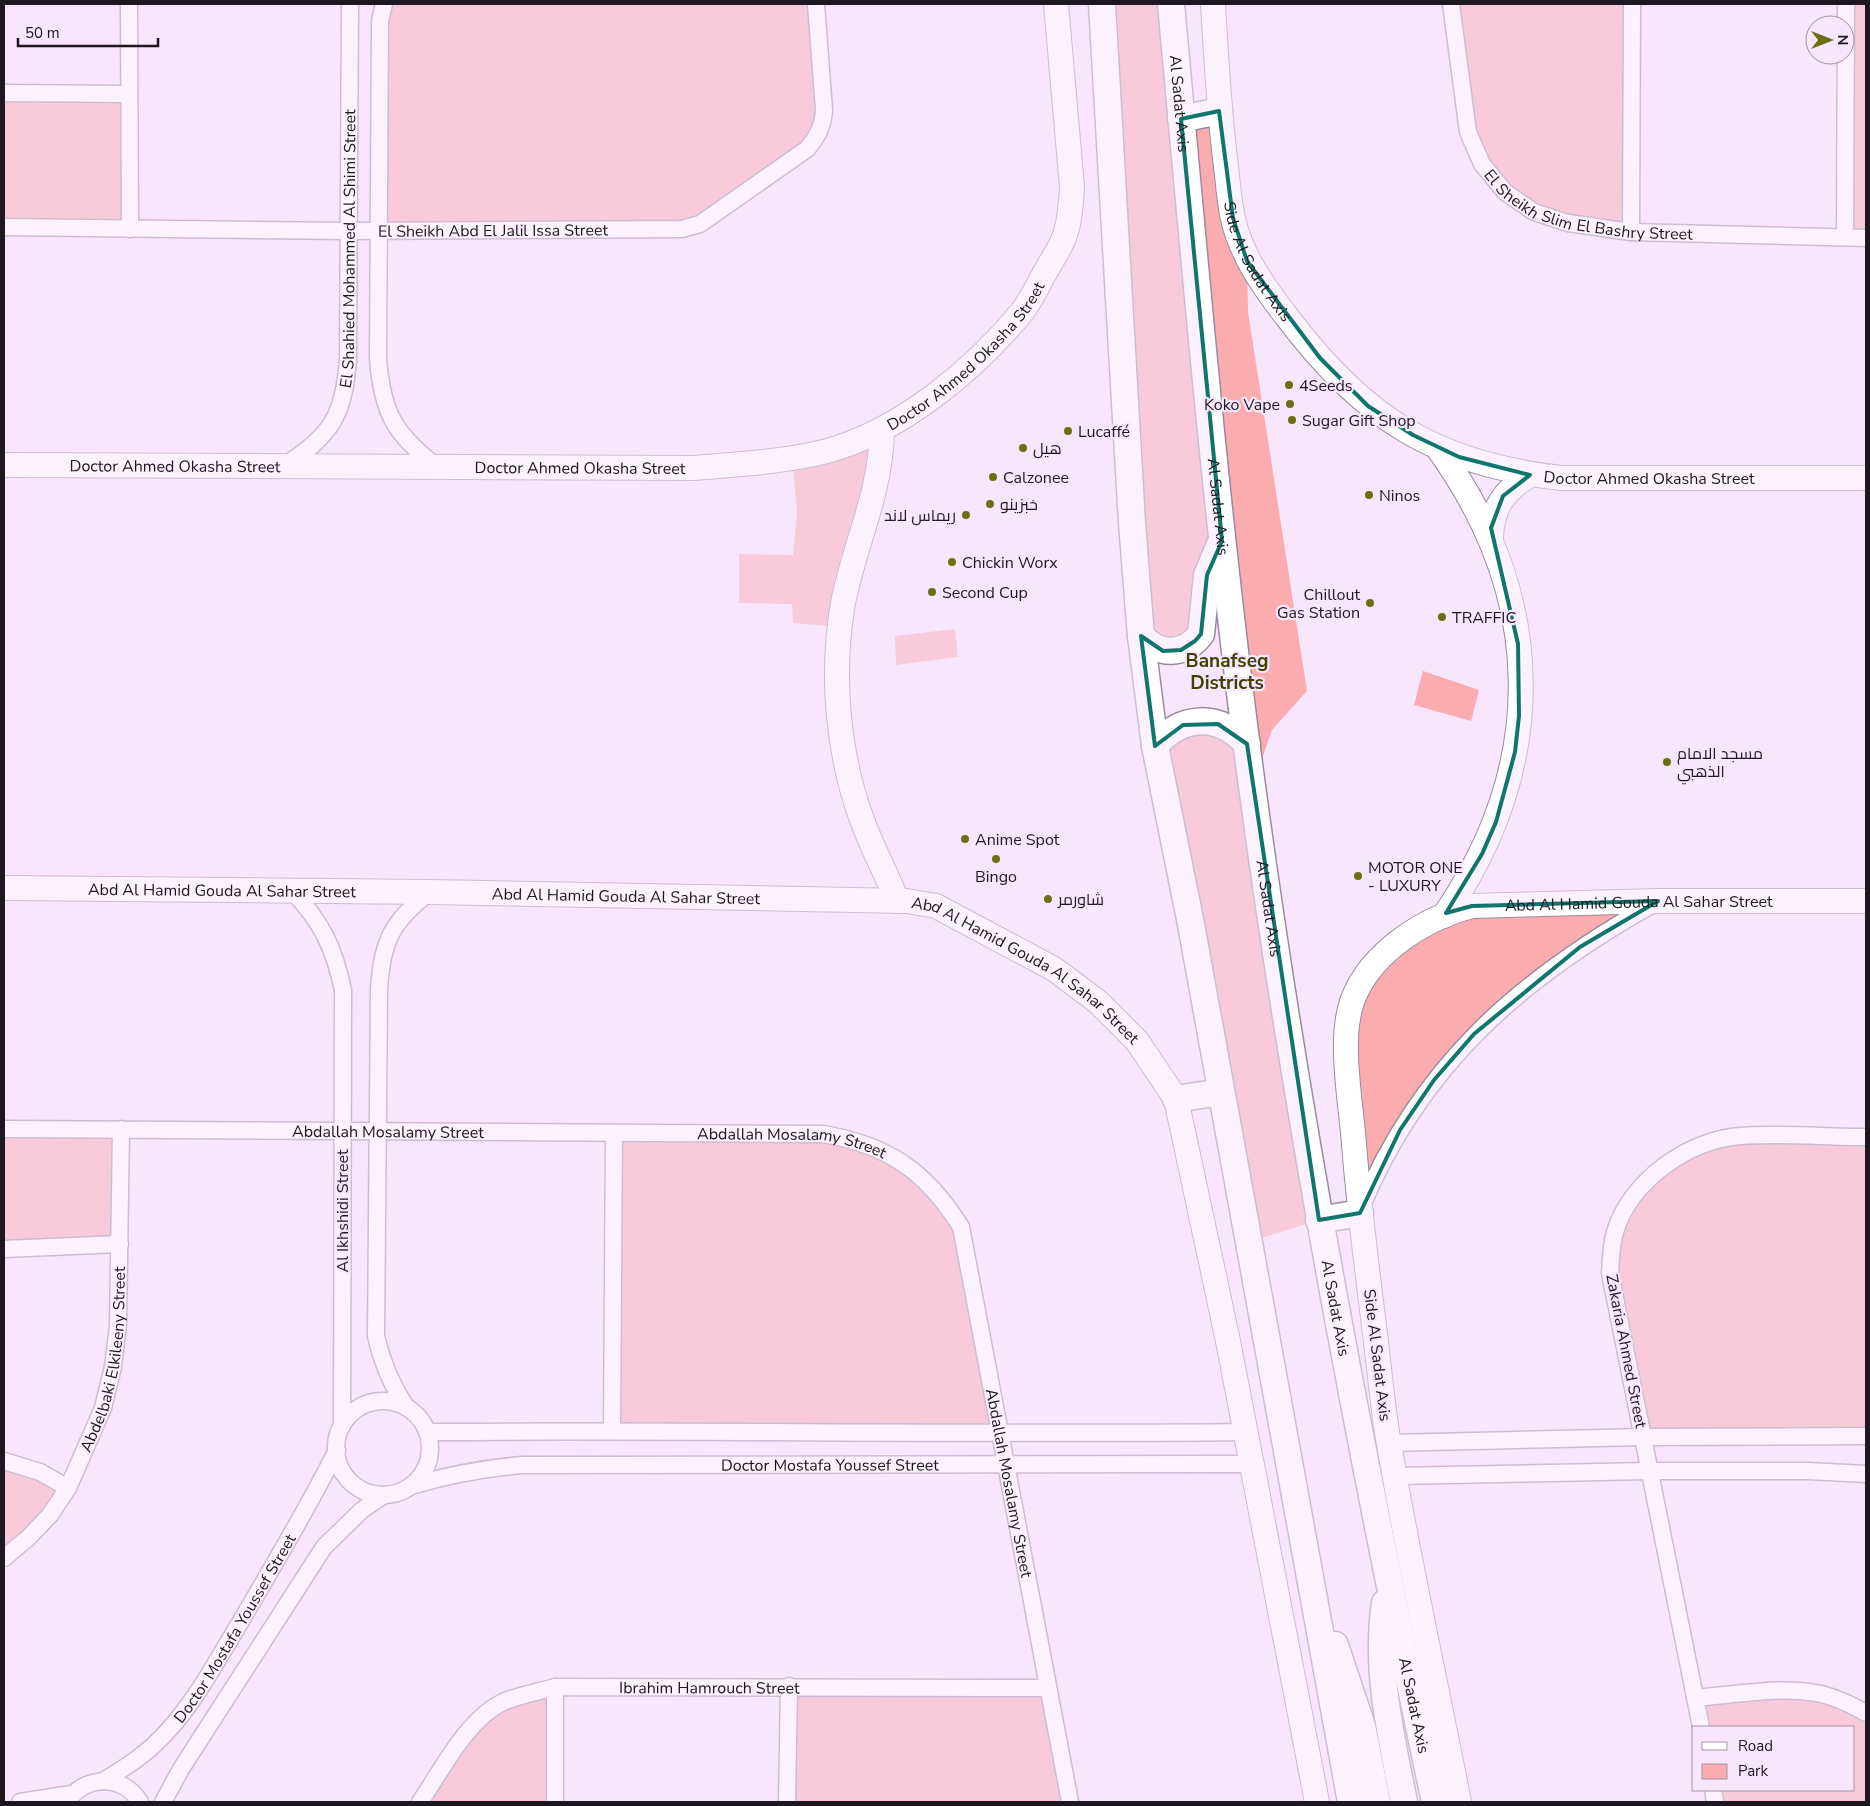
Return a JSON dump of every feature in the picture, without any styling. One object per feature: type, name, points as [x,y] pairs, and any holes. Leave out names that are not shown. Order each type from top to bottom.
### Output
[{"type":"main road","points":[[1102,4],[1132,523],[1141,636],[1155,746],[1190,919],[1351,1802]]},
{"type":"main road","name":"Al Sadat Axis","points":[[1171,4],[1222,541],[1247,744],[1319,1220],[1388,1582],[1435,1802]]},
{"type":"main road","points":[[1182,119],[1219,110]]},
{"type":"main road","points":[[1141,636],[1154,648],[1163,651],[1180,650],[1195,641],[1201,634],[1207,575],[1222,541]]},
{"type":"main road","points":[[1155,746],[1172,729],[1195,722],[1206,721],[1229,728],[1247,744]]},
{"type":"main road","points":[[1176,1099],[1221,1092]]},
{"type":"main road","points":[[1319,1220],[1360,1213]]},
{"type":"main road","points":[[1388,1582],[1382,1638],[1382,1666],[1388,1719],[1404,1802]]},
{"type":"main road","points":[[1315,1600],[1342,1662],[1353,1694],[1362,1726],[1377,1802]]},
{"type":"street","points":[[129,4],[130,229]]},
{"type":"street","name":"El Shahied Mohammed Al Shimi Street","points":[[283,466],[311,448],[328,429],[333,423],[346,392],[348,359],[350,4]]},
{"type":"street","name":"El Shahied Mohammed Al Shimi Street","points":[[384,4],[380,21],[378,358],[380,390],[392,421],[406,440],[436,467]]},
{"type":"street","name":"El Sheikh Abd El Jalil Issa Street","points":[[4,227],[349,231],[682,229],[700,224],[807,148],[817,138],[823,124],[824,110],[816,4]]},
{"type":"street","name":"Doctor Ahmed Okasha Street","points":[[4,465],[695,468],[827,451],[882,430],[927,400],[974,364],[1023,310],[1065,237],[1071,211],[1072,187],[1056,4]]},
{"type":"street","name":"Side Al Sadat Axis","points":[[1213,4],[1219,110],[1233,218],[1247,261],[1294,327],[1347,388],[1390,421],[1437,447]]},
{"type":"street","name":"El Sheikh Slim El Bashry Street","points":[[1451,4],[1468,132],[1482,164],[1504,192],[1534,212],[1576,225],[1632,232],[1866,238]]},
{"type":"street","points":[[1632,4],[1632,232]]},
{"type":"street","points":[[1845,237],[1846,4]]},
{"type":"street","points":[[4,93],[129,94]]},
{"type":"street","points":[[882,430],[876,487],[856,551],[843,605],[838,688],[842,742],[854,794],[861,818],[896,901]]},
{"type":"street","points":[[1437,447],[1458,476],[1492,540],[1510,600],[1518,644],[1520,680],[1518,725],[1507,787],[1496,822],[1469,878],[1444,916]]},
{"type":"street","name":"Doctor Ahmed Okasha Street","points":[[1437,447],[1482,464],[1530,475],[1561,478],[1866,478]]},
{"type":"street","points":[[1492,540],[1493,517],[1497,506],[1510,488],[1530,475]]},
{"type":"street","name":"Abd Al Hamid Gouda Al Sahar Street","points":[[4,888],[430,892],[896,901],[936,906],[1054,969],[1098,1002],[1136,1042],[1176,1099]]},
{"type":"street","name":"Al Ikhshidi Street","points":[[292,890],[311,911],[326,935],[337,962],[343,990],[342,1426]]},
{"type":"street","points":[[406,1407],[392,1385],[382,1361],[376,1336],[380,960],[390,933],[408,909],[430,892]]},
{"type":"street","points":[[1360,1213],[1381,1164],[1400,1130],[1434,1080],[1474,1034],[1520,993],[1580,947],[1658,901]]},
{"type":"street","name":"Abd Al Hamid Gouda Al Sahar Street","points":[[1418,929],[1444,916],[1472,906],[1658,901],[1866,901]]},
{"type":"street","name":"Side Al Sadat Axis","points":[[1418,929],[1379,959],[1368,971],[1353,998],[1348,1013],[1346,1043],[1360,1213],[1389,1443],[1459,1802]]},
{"type":"street","points":[[1176,1099],[1246,1432],[1317,1802]]},
{"type":"street","name":"Abdallah Mosalamy Street","points":[[4,1129],[823,1134],[878,1148],[904,1162],[926,1180],[946,1202],[961,1227],[1070,1802]]},
{"type":"street","name":"Abdelbaki Elkileeny Street","points":[[4,1558],[28,1538],[50,1515],[68,1488],[103,1408],[113,1367],[118,1325],[121,1129]]},
{"type":"street","points":[[612,1431],[614,1134]]},
{"type":"street","name":"Zakaria Ahmed Street","points":[[1701,1726],[1610,1273],[1615,1232],[1633,1194],[1663,1166],[1699,1146],[1739,1136],[1866,1137]]},
{"type":"street","points":[[4,1249],[120,1244]]},
{"type":"street","points":[[388,1401],[406,1407],[419,1417],[427,1432],[430,1446],[428,1462],[422,1475],[411,1486],[398,1493],[384,1496],[366,1492],[351,1482],[340,1468],[336,1450],[342,1426],[353,1412],[370,1403],[388,1401]]},
{"type":"street","name":"Doctor Mostafa Youssef Street","points":[[427,1432],[612,1431],[1001,1435],[1246,1432]]},
{"type":"street","points":[[1389,1443],[1643,1437],[1866,1436]]},
{"type":"street","name":"Doctor Mostafa Youssef Street","points":[[20,1802],[70,1798],[81,1787],[103,1781],[134,1762],[155,1744],[192,1701],[279,1556],[336,1450]]},
{"type":"street","points":[[4,1461],[40,1472],[68,1488]]},
{"type":"street","name":"Doctor Mostafa Youssef Street","points":[[411,1486],[485,1468],[523,1465],[1252,1464]]},
{"type":"street","points":[[1396,1476],[1650,1471],[1807,1471],[1866,1474]]},
{"type":"street","name":"Doctor Mostafa Youssef Street","points":[[163,1802],[181,1769],[324,1547],[362,1510],[384,1496]]},
{"type":"street","points":[[787,1802],[789,1686]]},
{"type":"street","points":[[555,1687],[555,1802]]},
{"type":"street","name":"Ibrahim Hamrouch Street","points":[[420,1802],[464,1736],[479,1721],[502,1703],[555,1687],[1048,1688]]},
{"type":"street","points":[[1695,1698],[1785,1691],[1816,1693],[1845,1701],[1866,1713]]},
{"type":"street","points":[[103,1781],[121,1784],[136,1794],[140,1802]]},
{"type":"highlighted area","points":[[1219,111],[1233,218],[1247,261],[1320,358],[1368,406],[1413,435],[1459,457],[1530,475],[1503,496],[1491,528],[1518,644],[1519,716],[1515,752],[1496,822],[1482,854],[1446,913],[1472,906],[1658,901],[1580,947],[1474,1034],[1434,1080],[1400,1130],[1360,1213],[1319,1220],[1247,744],[1218,724],[1183,725],[1155,746],[1141,636],[1163,651],[1181,650],[1195,641],[1201,634],[1207,575],[1222,541],[1181,119]]},
{"type":"green space","points":[[384,4],[815,4],[817,138],[700,224],[379,231]]},
{"type":"green space","points":[[1098,4],[1171,4],[1181,119],[1219,111],[1247,261],[1248,312],[1307,691],[1272,730],[1253,785],[1319,1220],[1249,1242],[1155,746],[1172,729],[1239,735],[1223,540],[1201,634],[1155,648]]},
{"type":"green space","points":[[1451,4],[1632,4],[1631,232],[1534,212],[1482,164]]},
{"type":"green space","points":[[1846,4],[1866,4],[1866,238],[1845,237],[1846,65],[1855,65],[1855,15],[1846,15]]},
{"type":"green space","points":[[4,93],[129,94],[130,229],[4,227]]},
{"type":"green space","points":[[882,430],[840,627],[793,623],[792,604],[739,603],[739,554],[793,555],[797,512],[792,457]]},
{"type":"green space","points":[[955,629],[958,657],[896,665],[895,636]]},
{"type":"green space","points":[[1423,671],[1479,690],[1471,721],[1414,705]]},
{"type":"green space","points":[[1658,901],[1614,926],[1454,1056],[1360,1213],[1346,1043],[1360,984],[1458,909]]},
{"type":"green space","points":[[4,1129],[121,1129],[120,1244],[4,1249]]},
{"type":"green space","points":[[614,1134],[823,1134],[879,1148],[961,1227],[1001,1435],[612,1431]]},
{"type":"green space","points":[[1866,1137],[1866,1436],[1643,1437],[1610,1273],[1633,1194],[1699,1146]]},
{"type":"green space","points":[[4,1466],[68,1488],[4,1557]]},
{"type":"green space","points":[[789,1686],[1048,1688],[1070,1802],[787,1802]]},
{"type":"green space","points":[[555,1687],[555,1802],[420,1802],[464,1736],[503,1703]]},
{"type":"green space","points":[[1785,1691],[1866,1713],[1866,1802],[1715,1802],[1713,1791],[1855,1791],[1855,1726],[1701,1726],[1695,1698]]},
{"type":"place","name":"4Seeds","points":[[1289,385]]},
{"type":"place","name":"Koko Vape","points":[[1290,404]]},
{"type":"place","name":"Sugar Gift Shop","points":[[1292,420]]},
{"type":"place","name":"Lucaffé","points":[[1068,431]]},
{"type":"place","name":"هيل","points":[[1023,448]]},
{"type":"place","name":"Calzonee","points":[[993,477]]},
{"type":"place","name":"Ninos","points":[[1369,495]]},
{"type":"place","name":"خبزينو","points":[[990,504]]},
{"type":"place","name":"ريماس لاند","points":[[966,515]]},
{"type":"place","name":"Chickin Worx","points":[[952,562]]},
{"type":"place","name":"Second Cup","points":[[932,592]]},
{"type":"place","name":"Chillout Gas Station","points":[[1370,603]]},
{"type":"place","name":"TRAFFIC","points":[[1442,617]]},
{"type":"place","name":"مسجد الامام الذهبي","points":[[1667,762]]},
{"type":"place","name":"Anime Spot","points":[[965,839]]},
{"type":"place","name":"Bingo","points":[[996,859]]},
{"type":"place","name":"MOTOR ONE - LUXURY","points":[[1358,876]]},
{"type":"place","name":"شاورمر","points":[[1048,899]]},
{"type":"district","name":"Banafseg Districts","points":[[1227,671]]}]
